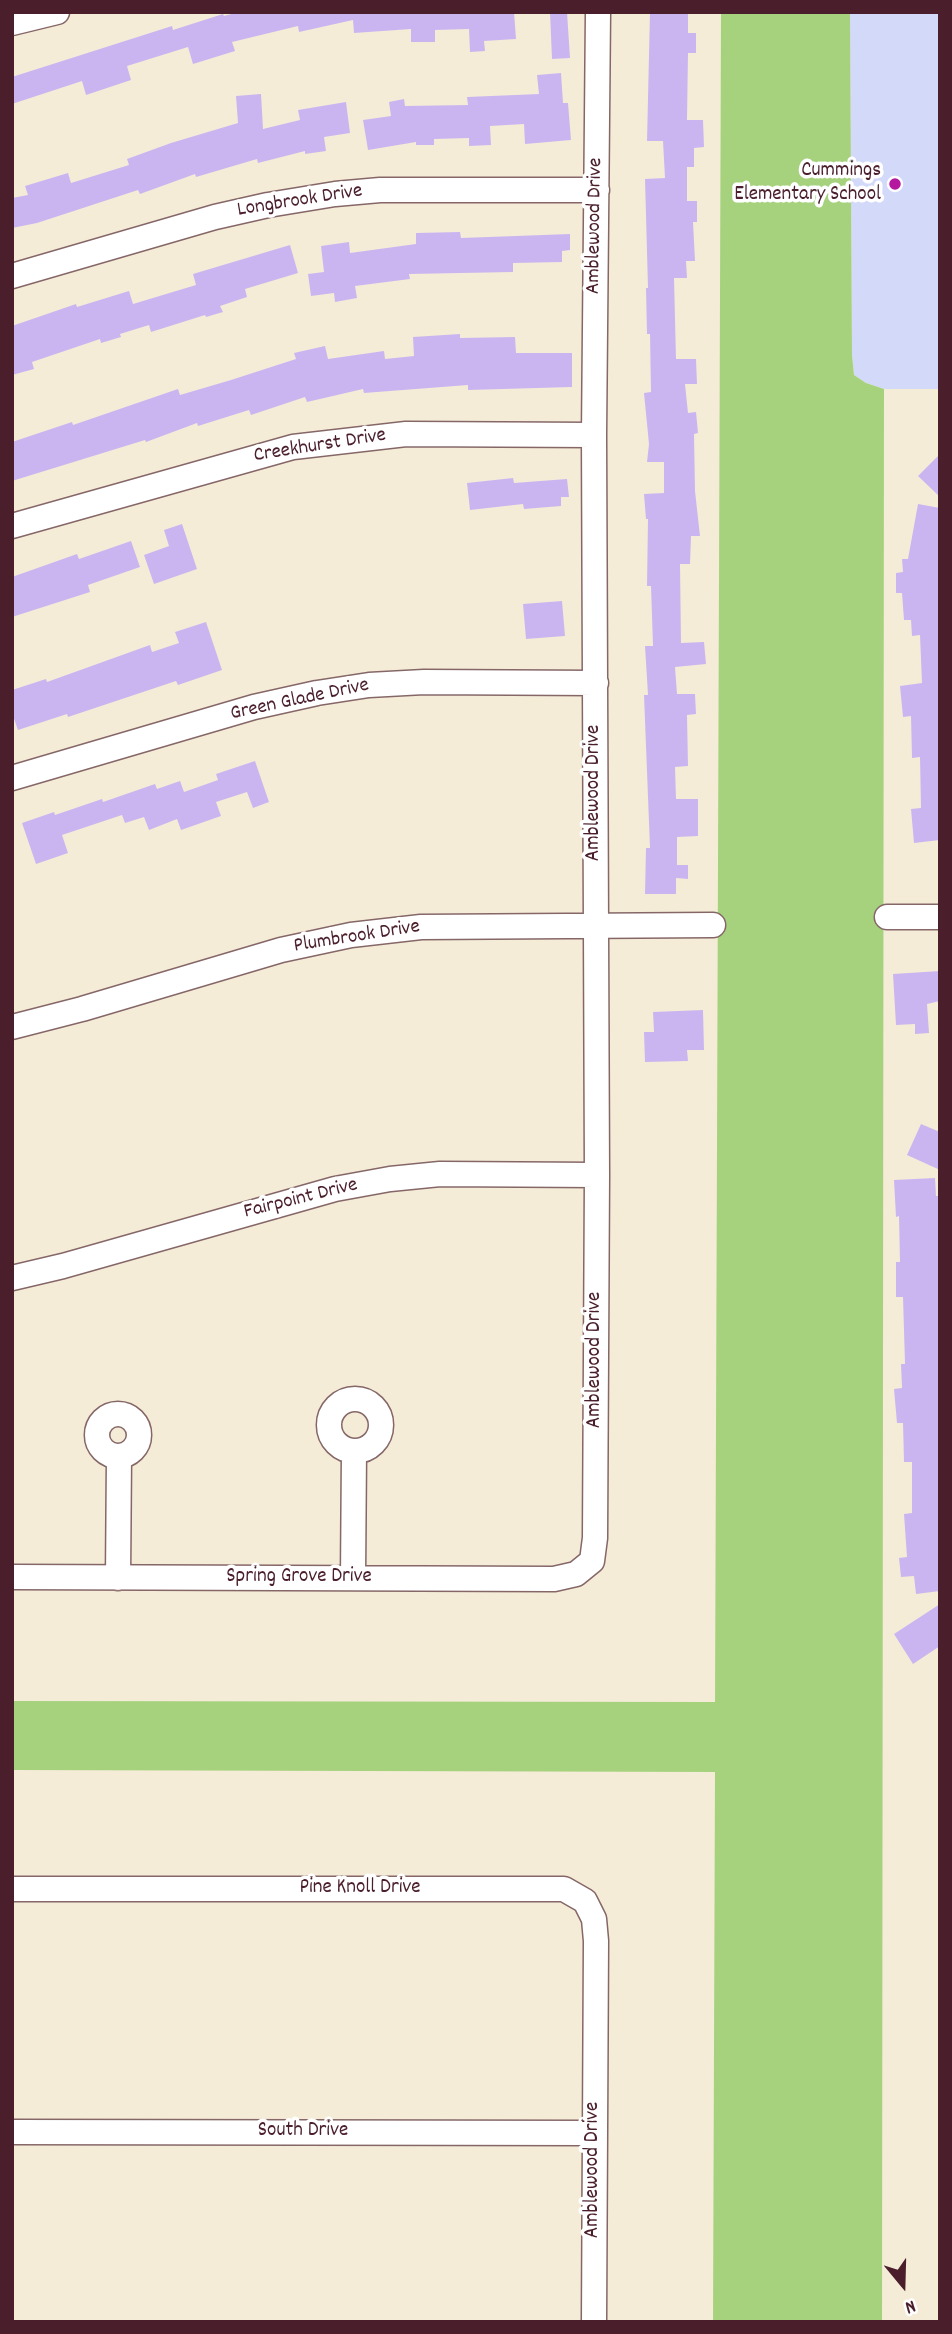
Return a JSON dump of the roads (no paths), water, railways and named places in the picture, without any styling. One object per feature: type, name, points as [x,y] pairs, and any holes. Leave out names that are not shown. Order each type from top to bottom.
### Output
[{"type":"street","points":[[12,23],[57,12]]},
{"type":"street","name":"Amblewood Drive","points":[[583,1568],[592,1561],[595,1538],[597,1175],[594,435],[598,12]]},
{"type":"street","name":"Longbrook Drive","points":[[12,276],[215,217],[335,194],[380,190],[597,190]]},
{"type":"street","name":"Creekhurst Drive","points":[[12,526],[293,447],[406,434],[594,435]]},
{"type":"street","name":"Green Glade Drive","points":[[12,778],[254,707],[317,693],[369,685],[424,681],[596,682]]},
{"type":"street","points":[[887,917],[940,917]]},
{"type":"street","name":"Plumbrook Drive","points":[[12,1027],[281,950],[351,935],[421,927],[713,925]]},
{"type":"street","name":"Fairpoint Drive","points":[[12,1278],[63,1266],[285,1202],[377,1182],[440,1174],[597,1175]]},
{"type":"street","points":[[353,1578],[354,1451]]},
{"type":"street","points":[[118,1578],[119,1456]]},
{"type":"street","name":"Spring Grove Drive","points":[[12,1577],[554,1579],[576,1574],[583,1568]]},
{"type":"street","name":"Pine Knoll Drive","points":[[12,1889],[564,1889],[585,1901],[594,1919],[595,2018]]},
{"type":"street","name":"Amblewood Drive","points":[[594,2322],[595,2018]]},
{"type":"street","name":"South Drive","points":[[12,2132],[593,2133]]},
{"type":"place","name":"Cummings Elementary School","points":[[895,184]]}]
